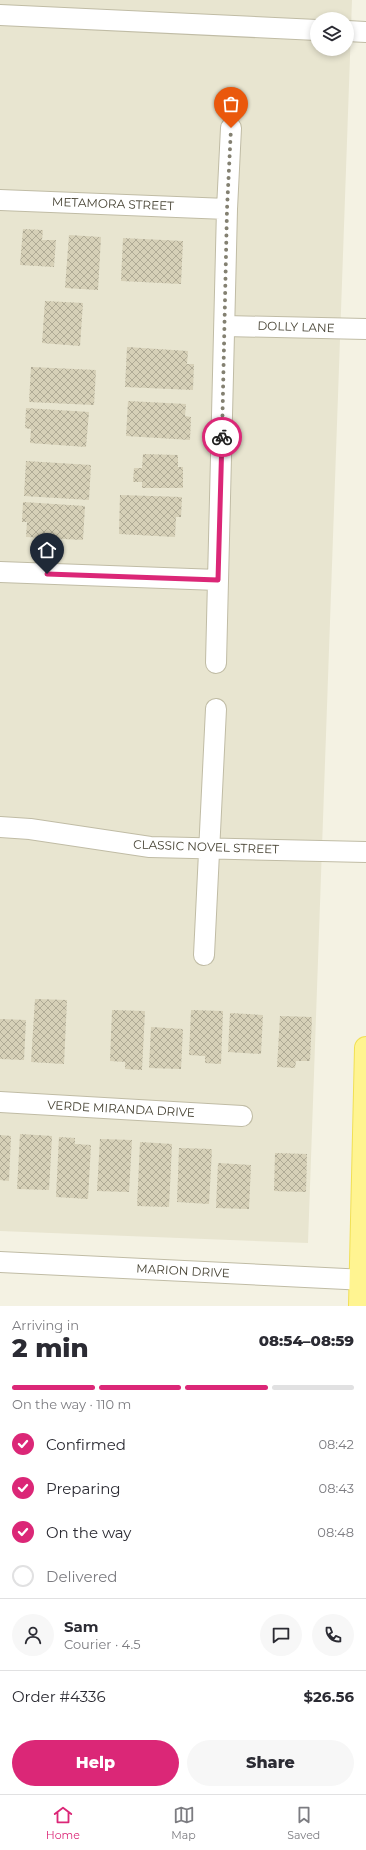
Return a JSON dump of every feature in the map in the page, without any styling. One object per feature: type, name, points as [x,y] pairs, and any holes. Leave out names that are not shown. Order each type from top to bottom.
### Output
[{"type":"main road","points":[[360,1306],[363,1280],[366,1048]]},
{"type":"street","points":[[0,15],[310,30]]},
{"type":"street","points":[[354,31],[366,32]]},
{"type":"street","points":[[216,663],[227,209],[231,128]]},
{"type":"street","name":"METAMORA STREET","points":[[0,200],[227,209]]},
{"type":"street","name":"DOLLY LANE","points":[[225,326],[366,329]]},
{"type":"street","points":[[0,572],[218,580]]},
{"type":"street","points":[[204,955],[216,710]]},
{"type":"street","name":"CLASSIC NOVEL STREET","points":[[0,827],[30,829],[150,847],[366,852]]},
{"type":"street","name":"VERDE MIRANDA DRIVE","points":[[0,1102],[242,1116]]},
{"type":"street","name":"MARION DRIVE","points":[[0,1262],[363,1280]]},
{"type":"shaded area","points":[[0,0],[352,0],[352,12],[310,12],[310,56],[350,56],[308,1243],[0,1231]]},
{"type":"building","points":[[23,229],[43,230],[42,240],[56,240],[54,267],[20,265]]},
{"type":"building","points":[[69,235],[101,237],[98,290],[65,288]]},
{"type":"building","points":[[123,238],[183,241],[181,284],[121,281]]},
{"type":"building","points":[[45,301],[83,303],[80,346],[42,343]]},
{"type":"building","points":[[127,347],[188,351],[187,364],[194,364],[193,390],[125,387]]},
{"type":"building","points":[[31,367],[96,370],[94,405],[29,402]]},
{"type":"building","points":[[128,401],[186,404],[185,416],[191,417],[190,440],[126,436]]},
{"type":"building","points":[[26,408],[89,412],[86,447],[30,443],[31,429],[25,428]]},
{"type":"building","points":[[143,454],[178,455],[178,467],[183,467],[183,488],[142,488],[142,482],[133,482],[134,468],[142,468]]},
{"type":"building","points":[[26,461],[91,465],[89,500],[24,496]]},
{"type":"building","points":[[120,495],[182,497],[181,517],[176,517],[175,537],[119,534]]},
{"type":"building","points":[[23,502],[85,506],[83,540],[26,537],[27,522],[22,522]]},
{"type":"building","points":[[35,999],[67,1000],[64,1064],[31,1062]]},
{"type":"building","points":[[112,1010],[145,1011],[142,1070],[125,1069],[125,1062],[110,1061]]},
{"type":"building","points":[[191,1010],[223,1011],[221,1064],[205,1063],[205,1056],[189,1055]]},
{"type":"building","points":[[230,1013],[263,1015],[261,1054],[228,1052]]},
{"type":"building","points":[[280,1016],[312,1017],[310,1061],[296,1061],[295,1068],[277,1067]]},
{"type":"building","points":[[0,1019],[26,1020],[24,1060],[0,1059]]},
{"type":"building","points":[[151,1027],[183,1029],[181,1069],[149,1068]]},
{"type":"building","points":[[20,1134],[52,1136],[49,1190],[17,1189]]},
{"type":"building","points":[[0,1135],[11,1136],[9,1181],[0,1180]]},
{"type":"building","points":[[59,1137],[75,1138],[75,1144],[91,1145],[88,1199],[56,1197]]},
{"type":"building","points":[[100,1139],[132,1140],[129,1192],[97,1191]]},
{"type":"building","points":[[140,1142],[172,1144],[169,1207],[137,1206]]},
{"type":"building","points":[[179,1148],[212,1149],[209,1204],[177,1202]]},
{"type":"building","points":[[275,1153],[307,1154],[306,1192],[274,1191]]},
{"type":"building","points":[[218,1163],[251,1165],[249,1209],[216,1208]]},
{"type":"way so far","points":[[222,437],[227,209],[231,128]]},
{"type":"route","points":[[47,574],[218,580],[222,437]]}]
